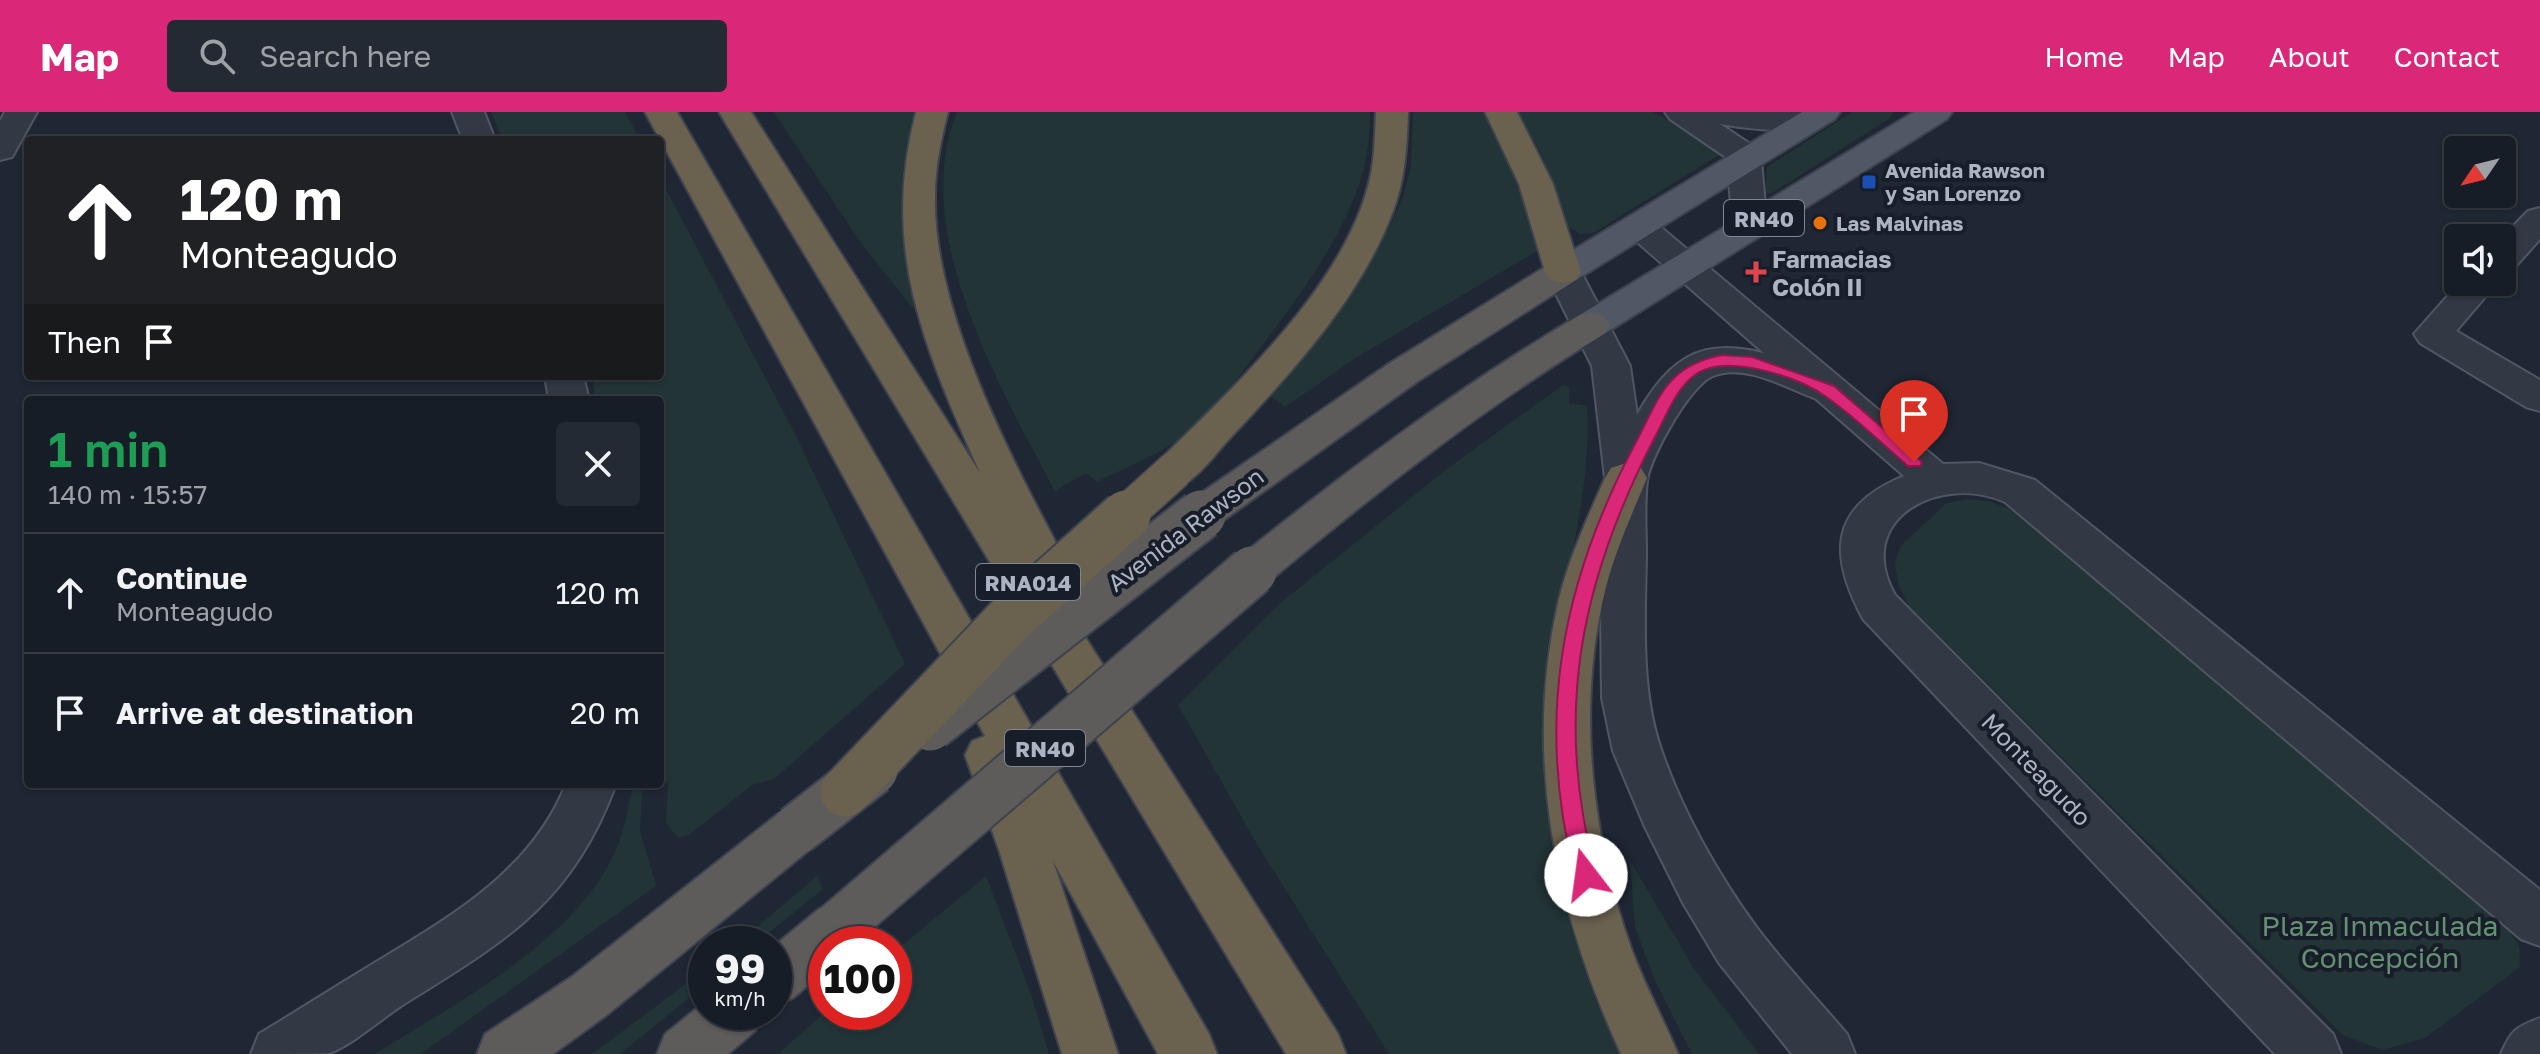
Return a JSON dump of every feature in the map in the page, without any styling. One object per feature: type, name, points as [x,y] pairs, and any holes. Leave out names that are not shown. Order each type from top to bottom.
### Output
[{"type":"highway","points":[[661,112],[1189,1054]]},
{"type":"highway","name":"RNA014","points":[[735,112],[1318,1054]]},
{"type":"highway","points":[[932,112],[921,149],[917,202],[925,260],[946,348],[1032,540],[1222,900]]},
{"type":"highway","points":[[845,792],[1010,619],[1175,470],[1270,370],[1342,274],[1365,236],[1380,198],[1390,158],[1392,112]]},
{"type":"highway","points":[[1501,112],[1536,184],[1563,272]]},
{"type":"highway","name":"Avenida Rawson","points":[[505,1054],[589,996],[796,830],[1206,511],[1404,372],[1563,272]]},
{"type":"highway","name":"RN40","points":[[792,965],[1367,476],[1480,393],[1591,325]]},
{"type":"highway","points":[[1626,478],[1596,546],[1580,603],[1571,655],[1565,742],[1573,826],[1598,922],[1623,993],[1650,1054]]},
{"type":"highway","points":[[909,556],[983,738],[1024,850],[1090,1054]]},
{"type":"highway","points":[[685,1054],[714,1030]]},
{"type":"main road","name":"RN40","points":[[1591,325],[1936,112]]},
{"type":"main road","name":"Avenida Rawson","points":[[1563,272],[1819,115]]},
{"type":"street","points":[[0,150],[21,112]]},
{"type":"street","points":[[468,112],[477,136]]},
{"type":"street","points":[[1681,112],[1735,147],[1745,161],[1750,227]]},
{"type":"street","points":[[1702,112],[1765,121],[1819,115]]},
{"type":"street","points":[[2516,244],[2540,218]]},
{"type":"street","points":[[1639,226],[1935,480]]},
{"type":"street","points":[[1563,272],[1611,366],[1626,478],[1623,611],[1626,698],[1637,751],[1670,827],[1716,910],[1746,955],[1827,1054]]},
{"type":"street","points":[[2467,296],[2433,334],[2540,398]]},
{"type":"street","points":[[1626,478],[1673,389],[1685,374],[1701,364],[1746,361],[1829,390]]},
{"type":"street","name":"Monteagudo","points":[[2313,1054],[1879,607],[1861,567],[1860,545],[1867,525],[1889,503],[1948,476],[1980,477],[2020,491],[2540,922]]},
{"type":"street","points":[[279,1054],[443,951],[501,910],[539,876],[571,834],[590,788]]},
{"type":"street","points":[[2529,1054],[2540,1045]]},
{"type":"green space","points":[[491,112],[625,112],[638,136],[501,136]]},
{"type":"green space","points":[[774,112],[919,112],[904,160],[902,184],[904,234],[916,308],[912,307],[861,243]]},
{"type":"green space","points":[[957,112],[1370,112],[1369,142],[1357,190],[1325,255],[1233,384],[1202,421],[1159,452],[1097,482],[1086,473],[1055,491],[987,357],[967,308],[952,257],[944,207],[945,158]]},
{"type":"green space","points":[[1413,112],[1486,112],[1516,179],[1537,251],[1357,357],[1285,407],[1270,395],[1339,309],[1388,229],[1403,197],[1411,165]]},
{"type":"green space","points":[[1518,112],[1653,112],[1718,147],[1722,153],[1593,233],[1580,234],[1567,226],[1542,155]]},
{"type":"green space","points":[[1852,112],[1893,112],[1890,118],[1772,193],[1765,193],[1767,167]]},
{"type":"green space","points":[[664,186],[795,434],[905,664],[774,779],[752,785],[689,835],[678,838],[666,823],[668,784],[664,780],[664,396],[595,396],[593,380],[664,380]]},
{"type":"green space","points":[[1563,385],[1569,387],[1569,403],[1587,406],[1587,438],[1576,534],[1550,658],[1544,708],[1543,759],[1547,810],[1554,861],[1566,911],[1581,960],[1619,1054],[1389,1054],[1258,846],[1178,705],[1278,605],[1448,468]]},
{"type":"green space","name":"Plaza Inmaculada Concepción","points":[[1969,499],[1992,502],[2011,510],[2505,925],[2519,946],[2520,967],[2425,1038],[2382,1050],[2343,1035],[1909,606],[1898,584],[1895,563],[1900,547],[1946,503]]},
{"type":"green space","points":[[632,790],[642,791],[640,831],[656,886],[420,1054],[375,1054],[471,995],[535,949],[563,923],[588,896],[613,857]]},
{"type":"green space","points":[[1630,861],[1695,970],[1759,1054],[1692,1054],[1654,978],[1635,927]]},
{"type":"green space","points":[[817,876],[823,889],[777,926],[758,926]]},
{"type":"green space","points":[[986,876],[1031,994],[1049,1054],[778,1054],[808,1027],[808,1030],[912,1030],[912,937]]},
{"type":"green space","points":[[688,982],[688,999],[620,1054],[592,1054]]},
{"type":"place","name":"Avenida Rawson y San Lorenzo","points":[[1869,182]]},
{"type":"place","name":"Las Malvinas","points":[[1820,223]]},
{"type":"place","name":"Farmacias Colón II","points":[[1756,272]]},
{"type":"route","points":[[1586,875],[1573,826],[1565,742],[1566,700],[1580,603],[1596,546],[1626,478],[1673,389],[1685,374],[1701,364],[1722,360],[1746,361],[1780,371],[1829,390],[1914,462]]}]
